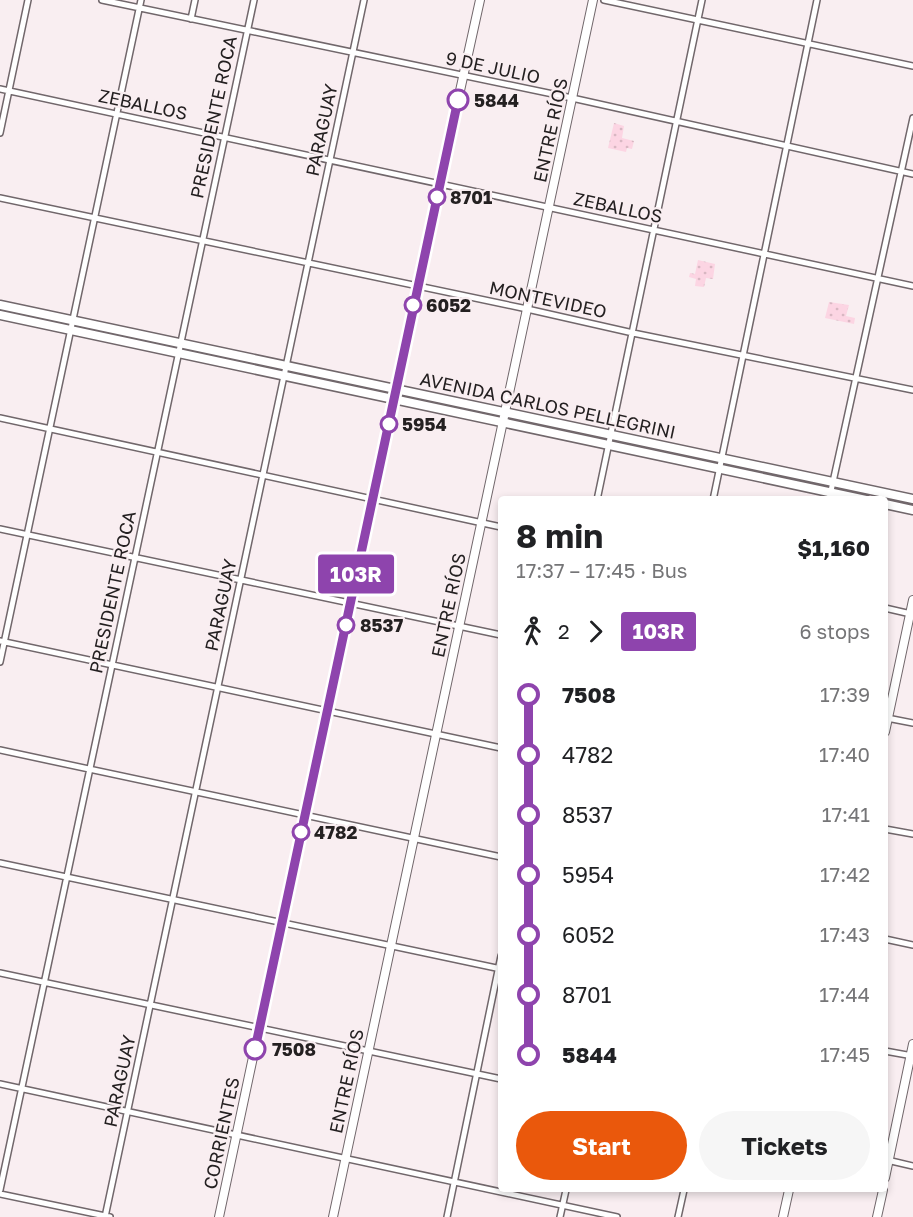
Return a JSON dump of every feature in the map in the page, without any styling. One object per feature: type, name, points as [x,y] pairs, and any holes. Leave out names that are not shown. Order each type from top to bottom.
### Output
[{"type":"main road","name":"CORRIENTES","points":[[219,1217],[480,0]]},
{"type":"main road","name":"ENTRE RÍOS","points":[[333,1217],[593,0]]},
{"type":"main road","name":"AVENIDA CARLOS PELLEGRINI","points":[[0,305],[913,499]]},
{"type":"main road","name":"AVENIDA CARLOS PELLEGRINI","points":[[0,315],[720,468],[830,496]]},
{"type":"main road","points":[[888,505],[913,510]]},
{"type":"main road","points":[[888,710],[912,614],[913,600]]},
{"type":"main road","points":[[888,1156],[913,1044]]},
{"type":"main road","points":[[783,1217],[789,1192]]},
{"type":"main road","points":[[877,1217],[883,1192]]},
{"type":"street","points":[[0,133],[28,0]]},
{"type":"street","name":"9 DE JULIO","points":[[102,0],[572,98],[913,174]]},
{"type":"street","points":[[0,662],[2,642],[50,429],[141,0]]},
{"type":"street","points":[[191,19],[195,0]]},
{"type":"street","name":"PRESIDENTE ROCA","points":[[0,1192],[254,0]]},
{"type":"street","name":"PARAGUAY","points":[[107,1217],[364,0]]},
{"type":"street","points":[[604,0],[913,66]]},
{"type":"street","points":[[598,496],[702,0]]},
{"type":"street","points":[[714,496],[817,0]]},
{"type":"street","name":"ZEBALLOS","points":[[0,89],[913,286]]},
{"type":"street","points":[[830,496],[913,118]]},
{"type":"street","name":"MONTEVIDEO","points":[[0,198],[633,333],[913,390]]},
{"type":"street","points":[[0,418],[498,526]]},
{"type":"street","points":[[0,529],[498,634]]},
{"type":"street","points":[[888,609],[912,614]]},
{"type":"street","points":[[2,642],[498,747]]},
{"type":"street","points":[[888,718],[913,723]]},
{"type":"street","points":[[0,750],[498,856]]},
{"type":"street","points":[[888,830],[913,834]]},
{"type":"street","points":[[0,863],[498,969]]},
{"type":"street","points":[[888,940],[913,945]]},
{"type":"street","points":[[0,973],[498,1078]]},
{"type":"street","points":[[447,1217],[498,978]]},
{"type":"street","points":[[888,1052],[912,1056]]},
{"type":"street","points":[[0,1084],[498,1192]]},
{"type":"street","points":[[888,1160],[913,1166]]},
{"type":"street","points":[[0,1192],[107,1217]]},
{"type":"street","points":[[499,1192],[617,1217]]},
{"type":"street","points":[[560,1217],[566,1192]]},
{"type":"street","points":[[678,1217],[684,1192]]},
{"type":"shaded area","points":[[614,123],[624,126],[622,138],[634,141],[632,149],[627,148],[626,152],[608,148]]},
{"type":"shaded area","points":[[698,260],[715,264],[713,279],[706,278],[704,287],[695,286],[696,279],[689,277],[690,273],[695,274]]},
{"type":"shaded area","points":[[829,302],[849,305],[846,316],[855,318],[854,324],[825,318]]},
{"type":"shaded area","points":[[0,305],[913,499],[913,510],[888,505],[888,496],[852,496],[0,315]]},
{"type":"bus line","name":"103R","points":[[255,1049],[458,100]]},
{"type":"place","name":"5844","points":[[458,100]]},
{"type":"place","name":"8701","points":[[437,197]]},
{"type":"place","name":"6052","points":[[413,305]]},
{"type":"place","name":"5954","points":[[389,424]]},
{"type":"place","name":"8537","points":[[346,625]]},
{"type":"place","name":"4782","points":[[301,832]]},
{"type":"place","name":"7508","points":[[255,1049]]}]
